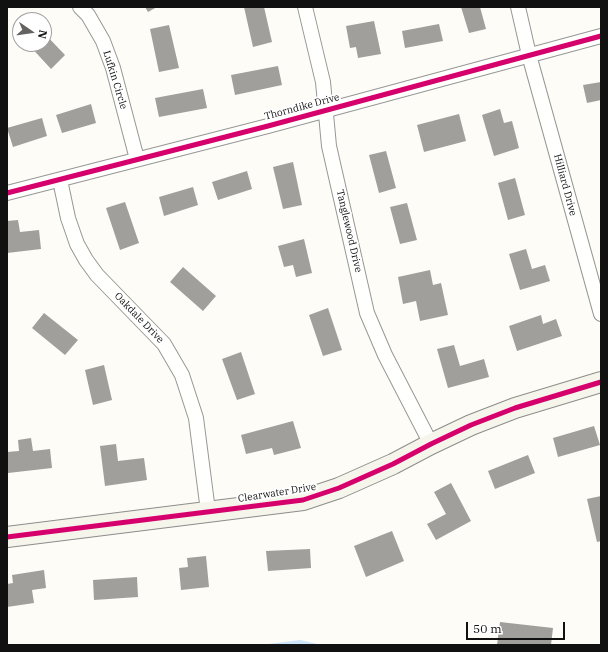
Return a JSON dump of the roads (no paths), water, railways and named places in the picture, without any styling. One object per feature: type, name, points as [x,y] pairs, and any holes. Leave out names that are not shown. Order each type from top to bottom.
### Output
[{"type":"street","name":"Lufkin Circle","points":[[80,7],[88,15],[103,41],[113,68],[137,159]]},
{"type":"street","name":"Tanglewood Drive","points":[[304,7],[323,82],[329,146],[367,313],[384,355],[431,444]]},
{"type":"street","name":"Hilliard Drive","points":[[518,7],[529,55],[601,314]]},
{"type":"street","name":"Thorndike Drive","points":[[7,193],[326,110],[601,36]]},
{"type":"street","name":"Oakdale Drive","points":[[60,180],[68,218],[86,260],[97,274],[164,344],[182,375],[196,418],[208,511]]},
{"type":"street","name":"Clearwater Drive","points":[[7,538],[208,511],[270,505],[321,495],[394,464],[471,425],[515,408],[601,382]]},
{"type":"water","points":[[300,640],[322,645],[252,645],[268,644]]}]
